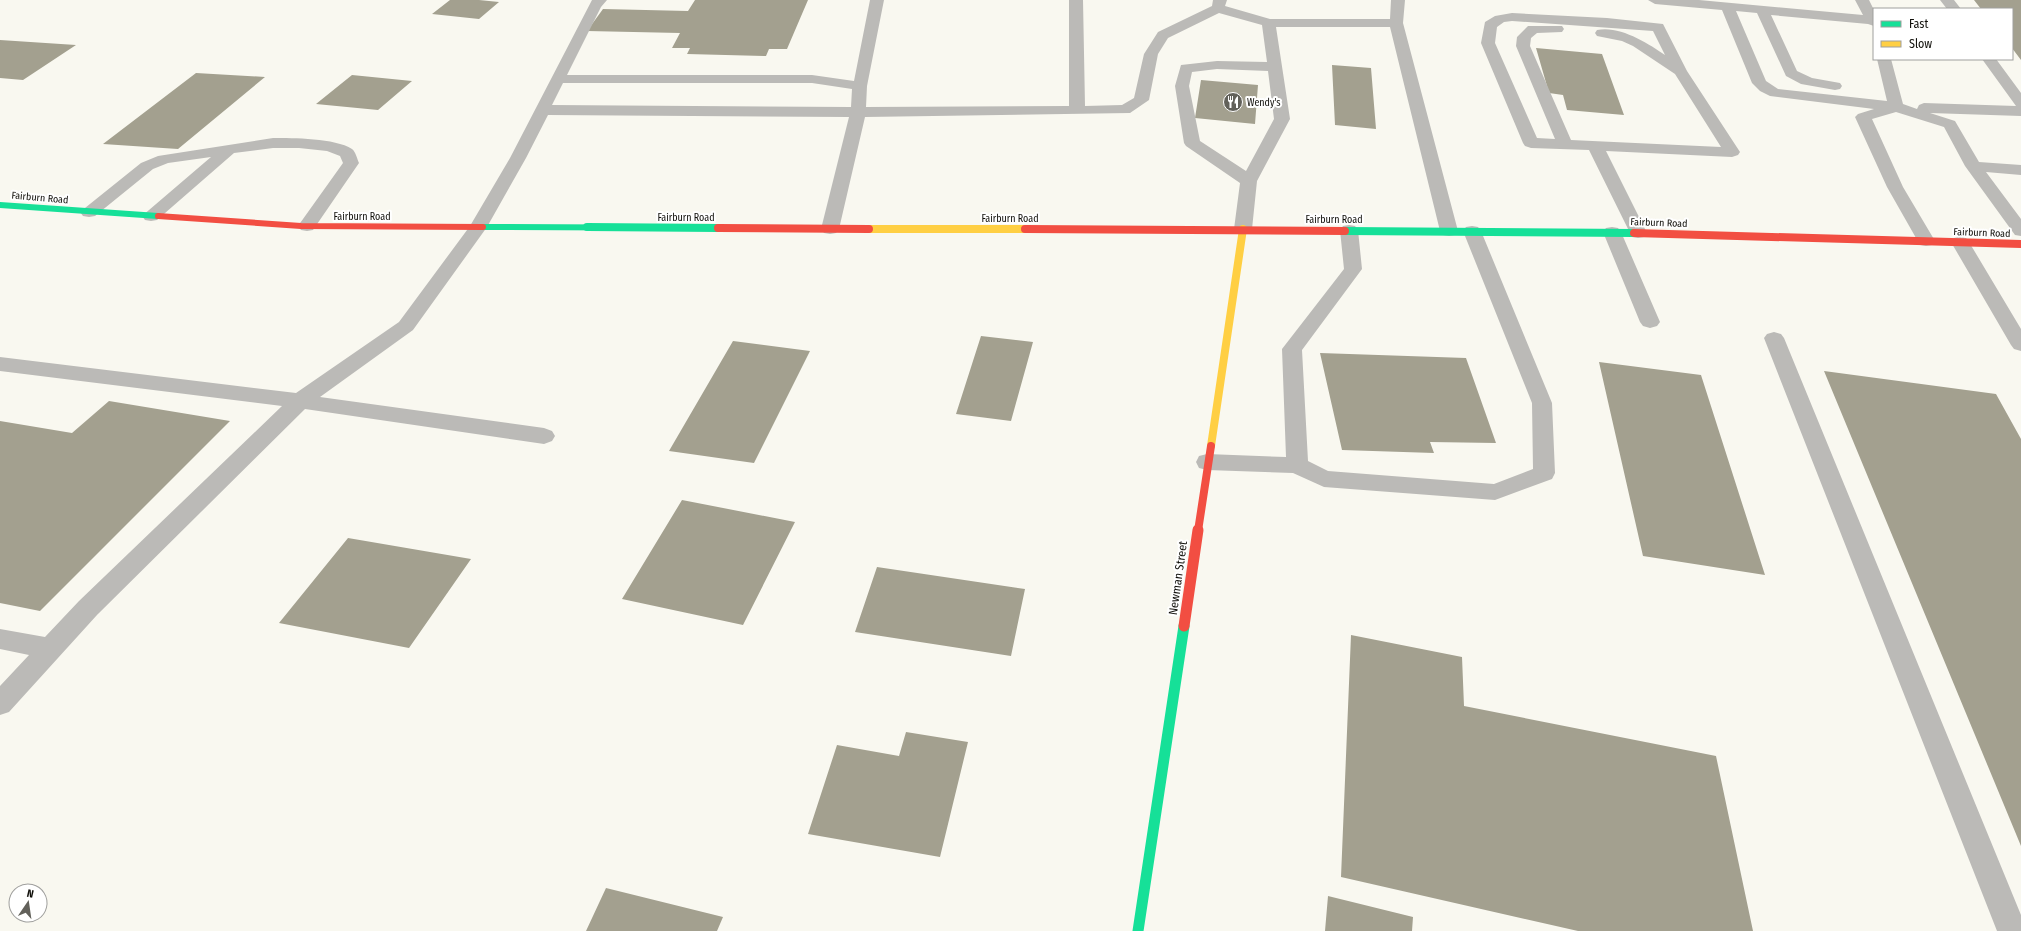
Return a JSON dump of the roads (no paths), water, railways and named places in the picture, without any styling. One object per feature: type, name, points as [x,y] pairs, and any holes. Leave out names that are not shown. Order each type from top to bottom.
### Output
[{"type":"main road","name":"Fairburn Road","points":[[0,205],[307,226],[830,229],[1243,229],[1612,232],[2021,244]]},
{"type":"main road","name":"Newman Street","points":[[1138,931],[1243,229]]},
{"type":"lane","points":[[0,704],[88,608],[300,401],[406,326],[478,227],[518,158],[595,5],[600,0]]},
{"type":"lane","points":[[830,229],[858,112],[860,86],[878,0]]},
{"type":"lane","points":[[1076,0],[1077,110]]},
{"type":"lane","points":[[1398,0],[1396,23],[1448,231]]},
{"type":"lane","points":[[1649,0],[1658,27],[1680,71],[1732,152],[1531,143],[1488,43],[1490,25],[1500,19],[1512,17],[1607,22],[1658,27]]},
{"type":"lane","points":[[1655,0],[1873,21]]},
{"type":"lane","points":[[1862,0],[1873,19]]},
{"type":"lane","points":[[1947,0],[1953,8]]},
{"type":"lane","points":[[542,110],[858,112],[1125,110],[1141,100],[1151,54],[1163,35],[1219,4],[1269,24],[1396,23]]},
{"type":"lane","points":[[1727,6],[1759,83],[1775,93],[1894,100],[2021,111]]},
{"type":"lane","points":[[1762,10],[1791,73],[1797,78],[1808,82],[1894,100],[1950,124],[1973,166],[2021,231]]},
{"type":"lane","points":[[1243,229],[1249,181],[1282,119],[1269,24]]},
{"type":"lane","points":[[1565,144],[1523,46],[1524,37],[1533,29],[1578,30],[1626,38],[1649,49],[1680,71]]},
{"type":"lane","points":[[1884,60],[1894,100]]},
{"type":"lane","points":[[1990,60],[2021,103]]},
{"type":"lane","points":[[1249,181],[1192,143],[1182,86],[1186,68],[1217,65],[1275,66]]},
{"type":"lane","points":[[558,79],[812,79],[860,86]]},
{"type":"lane","points":[[1894,100],[1863,117],[1895,187],[1926,242]]},
{"type":"lane","points":[[89,212],[148,166],[170,157],[273,143],[299,143],[347,152],[351,163],[307,226]]},
{"type":"lane","points":[[1595,146],[1638,233]]},
{"type":"lane","points":[[152,216],[230,149]]},
{"type":"lane","points":[[1973,166],[2021,170]]},
{"type":"lane","points":[[1297,465],[1292,349],[1353,269],[1348,230]]},
{"type":"lane","points":[[1207,462],[1297,465],[1324,479],[1495,492],[1544,473],[1542,403],[1472,231]]},
{"type":"lane","points":[[1612,232],[1650,322]]},
{"type":"lane","points":[[1960,242],[2021,345]]},
{"type":"lane","points":[[1774,338],[2012,931]]},
{"type":"lane","points":[[0,364],[300,401],[544,436]]},
{"type":"lane","points":[[0,639],[51,649]]},
{"type":"place","name":"Wendy's","points":[[1233,102]]}]
